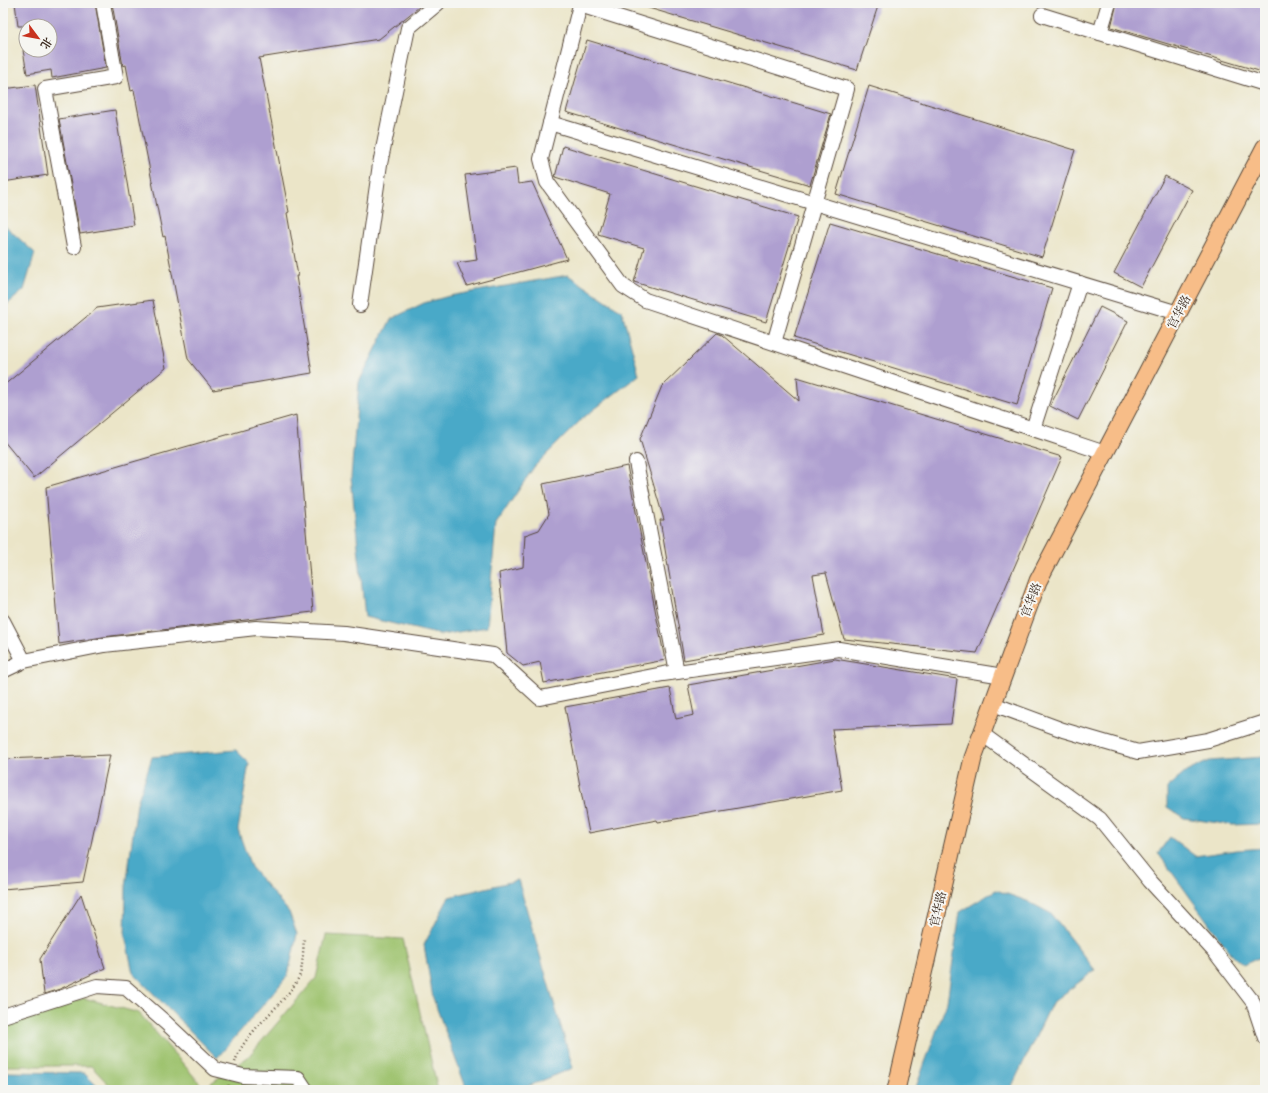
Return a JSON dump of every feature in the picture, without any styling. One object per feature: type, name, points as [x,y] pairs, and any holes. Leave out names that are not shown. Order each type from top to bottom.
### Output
[{"type":"main road","name":"官华路","points":[[896,1090],[973,758],[1038,581],[1265,147]]},
{"type":"street","points":[[74,247],[45,89],[116,77],[103,3]]},
{"type":"street","points":[[360,305],[380,164],[408,28],[438,3]]},
{"type":"street","points":[[1100,33],[1109,3]]},
{"type":"street","points":[[774,343],[848,89],[580,5],[541,159],[547,182],[623,286],[645,300],[774,343],[1105,453]]},
{"type":"street","points":[[1042,15],[1265,84]]},
{"type":"street","points":[[550,123],[1178,313]]},
{"type":"street","points":[[1033,429],[1080,283]]},
{"type":"street","points":[[636,462],[677,672]]},
{"type":"street","points":[[3,621],[24,661]]},
{"type":"street","points":[[3,671],[24,661],[104,645],[256,628],[344,632],[493,655],[540,698],[677,672],[840,649],[1003,676]]},
{"type":"street","points":[[993,704],[1063,730],[1138,752],[1208,740],[1265,722]]},
{"type":"street","points":[[982,734],[1100,819],[1150,881],[1214,950],[1253,1002],[1265,1038]]},
{"type":"street","points":[[3,1016],[97,986],[126,988],[215,1070],[243,1076],[298,1078],[306,1090]]},
{"type":"path","points":[[228,1090],[236,1057],[253,1033],[280,1003],[299,978],[304,939]]},
{"type":"green space","points":[[326,935],[403,939],[438,1090],[114,1090],[91,1066],[3,1066],[3,1024],[84,998],[139,1013],[204,1088],[248,1057],[316,978]]},
{"type":"water","points":[[3,224],[35,253],[24,290],[3,308]]},
{"type":"water","points":[[568,275],[622,311],[639,375],[583,418],[534,467],[496,524],[487,627],[441,635],[365,617],[351,477],[359,382],[391,319],[424,303],[449,296]]},
{"type":"water","points":[[236,750],[249,763],[238,830],[251,867],[289,912],[297,934],[288,975],[217,1058],[133,973],[125,935],[126,887],[137,803],[152,757]]},
{"type":"water","points":[[1265,757],[1265,824],[1232,825],[1184,818],[1167,807],[1167,788],[1186,772],[1209,761]]},
{"type":"water","points":[[1170,837],[1195,856],[1265,848],[1265,955],[1243,965],[1231,954],[1158,853]]},
{"type":"water","points":[[518,880],[573,1068],[519,1090],[467,1090],[433,998],[424,945],[449,897]]},
{"type":"water","points":[[996,890],[1027,901],[1050,913],[1095,970],[1052,1003],[1010,1090],[915,1090],[947,1002],[960,912]]},
{"type":"water","points":[[3,1072],[84,1073],[101,1090],[3,1090]]},
{"type":"building","points":[[15,3],[95,3],[106,68],[52,78],[51,70],[27,74],[24,58],[58,58],[58,18],[18,18],[18,26]]},
{"type":"building","points":[[112,3],[424,3],[379,39],[259,58],[289,212],[287,213],[298,276],[296,276],[312,373],[213,390],[188,359],[165,236],[163,237],[134,90],[131,91],[126,65],[123,66]]},
{"type":"building","points":[[643,3],[879,3],[857,70],[642,6]]},
{"type":"building","points":[[1117,3],[1265,3],[1265,59],[1259,71],[1111,27]]},
{"type":"building","points":[[587,40],[831,114],[810,185],[566,112]]},
{"type":"building","points":[[35,85],[48,175],[3,182],[3,89]]},
{"type":"building","points":[[869,86],[1075,150],[1042,257],[836,194]]},
{"type":"building","points":[[115,110],[134,225],[80,234],[59,119]]},
{"type":"building","points":[[563,146],[798,217],[766,322],[634,282],[644,248],[598,234],[610,194],[555,177]]},
{"type":"building","points":[[516,168],[518,184],[532,182],[567,259],[467,286],[457,263],[477,260],[465,175]]},
{"type":"building","points":[[1165,176],[1192,190],[1141,287],[1114,273]]},
{"type":"building","points":[[830,222],[1052,288],[1017,405],[794,338]]},
{"type":"building","points":[[153,300],[166,368],[34,478],[3,440],[3,386],[97,308]]},
{"type":"building","points":[[1100,307],[1128,321],[1078,420],[1050,406]]},
{"type":"building","points":[[717,333],[722,335],[799,401],[797,377],[1062,457],[977,653],[844,639],[826,573],[813,575],[824,635],[684,660],[660,520],[664,520],[640,439],[662,386]]},
{"type":"building","points":[[296,415],[313,612],[103,637],[59,644],[46,487]]},
{"type":"building","points":[[627,466],[665,660],[544,683],[540,662],[523,666],[507,653],[499,573],[523,567],[525,535],[539,530],[549,514],[543,484]]},
{"type":"building","points":[[835,659],[957,679],[951,724],[832,729],[842,790],[658,822],[657,820],[589,833],[565,707],[670,688],[676,719],[694,715],[688,685]]},
{"type":"building","points":[[110,755],[83,882],[3,889],[3,759]]},
{"type":"building","points":[[81,894],[105,968],[60,989],[44,994],[40,959]]}]
